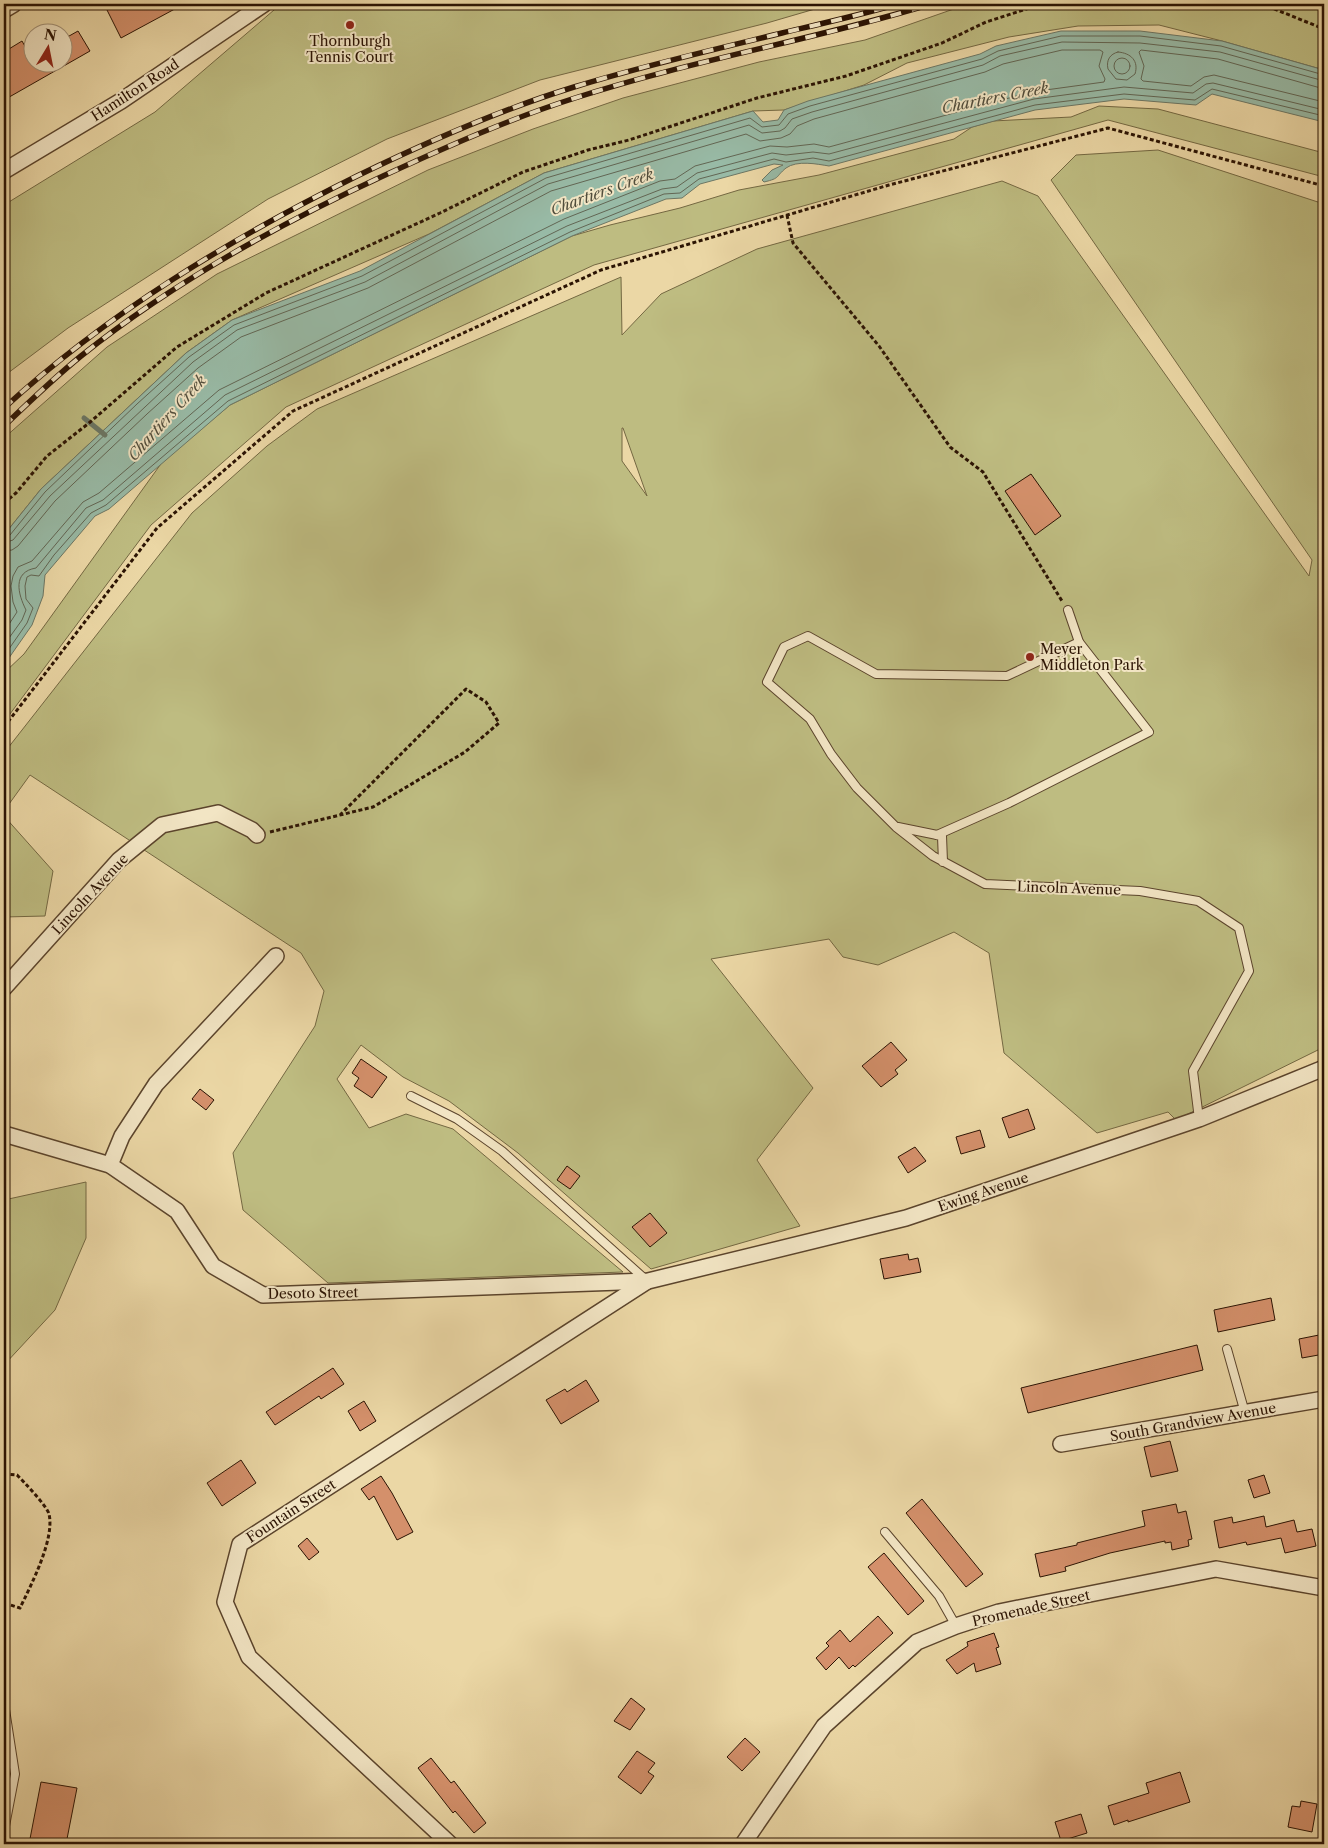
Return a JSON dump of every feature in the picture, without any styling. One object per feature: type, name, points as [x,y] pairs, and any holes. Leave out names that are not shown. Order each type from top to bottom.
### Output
[{"type":"street","points":[[4,10],[14,4]]},
{"type":"street","name":"Hamilton Road","points":[[4,171],[121,102],[264,4]]},
{"type":"street","name":"Lincoln Avenue","points":[[4,988],[119,860],[162,825],[218,813],[252,830],[257,835]]},
{"type":"street","points":[[110,1166],[122,1136],[156,1084],[276,956]]},
{"type":"street","name":"Ewing Avenue","points":[[648,1281],[906,1218],[1199,1119],[1324,1068]]},
{"type":"street","name":"Desoto Street","points":[[4,1134],[110,1166],[176,1211],[213,1266],[263,1295],[648,1281]]},
{"type":"street","name":"Fountain Street","points":[[450,1844],[249,1658],[224,1602],[240,1544],[648,1281]]},
{"type":"street","name":"South Grandview Avenue","points":[[1061,1444],[1324,1399]]},
{"type":"street","name":"Promenade Street","points":[[742,1844],[824,1726],[917,1642],[956,1626],[999,1612],[1216,1569],[1324,1588]]},
{"type":"lane","points":[[937,835],[1018,798],[1149,732],[1079,642],[1068,610]]},
{"type":"lane","name":"Lincoln Avenue","points":[[1079,642],[1006,676],[876,674],[808,636],[784,647],[767,682],[810,719],[831,754],[857,788],[896,827],[933,856],[985,884],[1140,891],[1198,901],[1238,928],[1249,972],[1193,1071],[1199,1119]]},
{"type":"lane","points":[[896,827],[942,836],[943,862]]},
{"type":"lane","points":[[411,1096],[457,1119],[502,1151],[648,1281]]},
{"type":"lane","points":[[1227,1349],[1245,1413]]},
{"type":"lane","points":[[885,1532],[939,1596],[956,1626]]},
{"type":"lane","points":[[4,1703],[6,1706],[15,1774],[4,1831]]},
{"type":"path","points":[[4,503],[16,493],[47,456],[90,422],[178,346],[266,293],[440,213],[523,172],[757,98],[846,76],[942,43],[986,22],[1042,4]]},
{"type":"path","points":[[1262,4],[1324,28]]},
{"type":"path","points":[[4,727],[157,528],[293,411],[601,270],[889,185],[1108,128],[1324,186]]},
{"type":"path","points":[[787,215],[794,243],[879,346],[950,447],[983,472],[1068,610]]},
{"type":"path","points":[[257,835],[340,815],[373,807],[466,752],[499,723],[486,702],[466,690],[340,815]]},
{"type":"path","points":[[4,1474],[18,1475],[48,1512],[50,1528],[38,1569],[20,1608],[4,1603]]},
{"type":"shaded area","points":[[281,4],[832,4],[767,23],[540,80],[387,139],[268,199],[68,328],[4,376],[4,205],[155,112]]},
{"type":"shaded area","points":[[968,4],[1324,4],[1324,70],[1159,25],[1078,26],[1009,37],[907,63],[864,85],[784,110],[753,111],[544,173],[429,234],[232,320],[186,353],[41,489],[4,535],[4,438],[107,347],[217,274],[428,170],[533,129],[623,98],[759,62],[865,40]]},
{"type":"shaded area","points":[[1099,106],[1158,109],[1324,153],[1324,177],[1108,120],[594,265],[286,407],[151,525],[4,722],[4,673],[24,654],[163,461],[230,405],[572,236],[680,208],[739,190],[819,175],[954,139],[972,127],[993,121],[1071,117]]},
{"type":"shaded area","points":[[1158,150],[1324,204],[1324,1047],[1176,1120],[1168,1112],[1097,1133],[1004,1053],[989,953],[954,932],[878,965],[843,957],[829,939],[711,959],[813,1088],[757,1160],[800,1226],[651,1269],[518,1153],[449,1101],[403,1077],[361,1045],[337,1079],[369,1128],[406,1114],[453,1129],[623,1272],[328,1283],[243,1210],[233,1153],[315,1026],[324,991],[301,953],[30,775],[4,811],[4,753],[192,513],[267,446],[317,409],[621,277],[622,335],[661,294],[757,249],[1002,181],[1038,196],[1309,576],[1312,560],[1051,180],[1076,155]],"holes":[[[623,428],[647,496],[622,461]]]},
{"type":"shaded area","points":[[4,816],[53,871],[45,916],[4,917]]},
{"type":"shaded area","points":[[86,1182],[86,1238],[55,1310],[4,1365],[4,1200]]},
{"type":"water","name":"Chartiers Creek","points":[[1061,31],[1140,31],[1222,41],[1324,70],[1324,122],[1212,94],[1196,105],[1124,99],[1035,110],[829,166],[807,163],[796,164],[786,168],[776,178],[769,181],[764,182],[762,180],[772,170],[783,165],[774,164],[700,184],[682,198],[666,199],[572,236],[230,405],[109,509],[95,516],[45,575],[43,596],[32,625],[4,665],[4,535],[41,489],[186,353],[232,320],[360,271],[544,173],[753,111],[763,122],[778,120],[784,110],[808,101],[980,54],[996,46]]},
{"type":"building","points":[[104,4],[184,4],[121,38]]},
{"type":"building","points":[[78,31],[90,51],[72,61],[72,34]]},
{"type":"building","points":[[22,41],[22,72],[53,72],[4,100],[4,52]]},
{"type":"building","points":[[1031,474],[1061,516],[1035,535],[1005,491]]},
{"type":"building","points":[[891,1042],[907,1060],[895,1070],[898,1074],[881,1087],[862,1066]]},
{"type":"building","points":[[361,1059],[387,1077],[372,1098],[354,1086],[359,1078],[352,1073]]},
{"type":"building","points":[[200,1089],[214,1100],[206,1110],[192,1099]]},
{"type":"building","points":[[1028,1109],[1035,1129],[1009,1138],[1002,1118]]},
{"type":"building","points":[[980,1130],[985,1147],[961,1154],[956,1137]]},
{"type":"building","points":[[915,1147],[926,1161],[908,1173],[898,1157]]},
{"type":"building","points":[[567,1166],[580,1176],[570,1189],[557,1180]]},
{"type":"building","points":[[650,1213],[667,1233],[650,1247],[632,1227]]},
{"type":"building","points":[[908,1254],[909,1260],[918,1258],[921,1272],[884,1279],[880,1259]]},
{"type":"building","points":[[1271,1298],[1275,1320],[1218,1332],[1214,1310]]},
{"type":"building","points":[[1324,1334],[1324,1354],[1302,1358],[1299,1339]]},
{"type":"building","points":[[1197,1345],[1203,1370],[1028,1413],[1021,1388]]},
{"type":"building","points":[[333,1368],[344,1384],[321,1399],[319,1396],[275,1425],[266,1412]]},
{"type":"building","points":[[586,1380],[599,1401],[561,1424],[546,1400],[565,1389],[567,1392]]},
{"type":"building","points":[[364,1401],[376,1421],[360,1431],[348,1411]]},
{"type":"building","points":[[1170,1441],[1178,1471],[1151,1477],[1144,1447]]},
{"type":"building","points":[[241,1460],[256,1483],[222,1506],[207,1483]]},
{"type":"building","points":[[1264,1475],[1270,1493],[1254,1498],[1248,1480]]},
{"type":"building","points":[[381,1476],[413,1532],[397,1540],[374,1496],[369,1500],[361,1489]]},
{"type":"building","points":[[922,1499],[983,1574],[966,1587],[906,1513]]},
{"type":"building","points":[[1176,1504],[1178,1513],[1186,1511],[1192,1539],[1188,1540],[1189,1546],[1172,1550],[1171,1542],[1165,1543],[1165,1541],[1110,1553],[1065,1567],[1066,1571],[1040,1577],[1035,1554],[1077,1545],[1077,1543],[1145,1526],[1142,1511]]},
{"type":"building","points":[[1264,1516],[1266,1527],[1294,1520],[1297,1532],[1312,1529],[1316,1546],[1285,1553],[1281,1538],[1247,1545],[1246,1542],[1219,1548],[1214,1521],[1232,1517],[1233,1523]]},
{"type":"building","points":[[307,1538],[319,1552],[309,1560],[298,1546]]},
{"type":"building","points":[[884,1553],[924,1601],[908,1615],[868,1567]]},
{"type":"building","points":[[878,1616],[893,1633],[855,1667],[853,1665],[849,1669],[839,1657],[826,1670],[816,1658],[829,1646],[826,1643],[840,1630],[850,1642]]},
{"type":"building","points":[[994,1633],[999,1647],[996,1648],[1001,1664],[976,1672],[974,1663],[957,1674],[946,1660],[968,1646],[967,1642]]},
{"type":"building","points":[[631,1698],[645,1709],[630,1730],[614,1721]]},
{"type":"building","points":[[745,1738],[760,1752],[742,1771],[727,1757]]},
{"type":"building","points":[[637,1751],[655,1763],[648,1772],[654,1776],[641,1794],[618,1777]]},
{"type":"building","points":[[431,1758],[451,1783],[454,1781],[486,1823],[474,1833],[455,1811],[453,1813],[418,1768]]},
{"type":"building","points":[[1180,1772],[1190,1802],[1114,1825],[1108,1806],[1149,1793],[1146,1783]]},
{"type":"building","points":[[41,1782],[77,1788],[66,1844],[29,1844]]},
{"type":"building","points":[[1301,1801],[1317,1804],[1312,1832],[1288,1827],[1292,1806],[1300,1807]]},
{"type":"building","points":[[1081,1814],[1087,1833],[1061,1841],[1055,1822]]},
{"type":"waterway","points":[[84,418],[105,435]]},
{"type":"railway","points":[[4,408],[85,341],[128,309],[172,280],[263,225],[357,176],[410,151],[491,116],[574,87],[677,58],[898,4]]},
{"type":"railway","points":[[4,426],[51,381],[81,356],[116,329],[189,280],[265,235],[407,165],[502,124],[575,98],[664,72],[842,29],[931,4]]},
{"type":"place","name":"Thornburgh Tennis Court","points":[[350,25]]},
{"type":"place","name":"Meyer Middleton Park","points":[[1030,657]]}]
